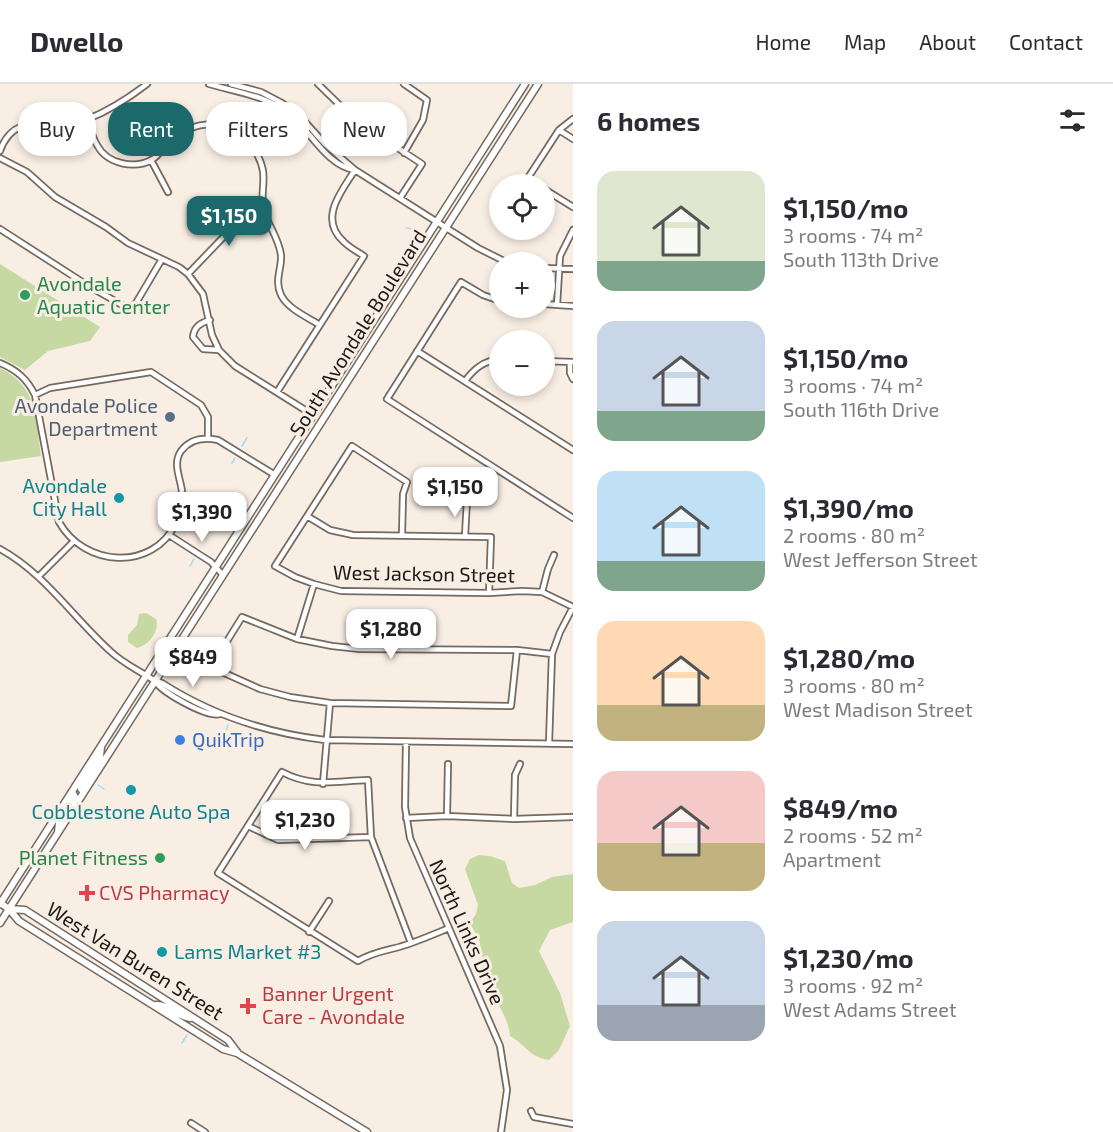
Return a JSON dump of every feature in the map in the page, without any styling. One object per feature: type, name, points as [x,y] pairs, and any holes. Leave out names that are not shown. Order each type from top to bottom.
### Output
[{"type":"main road","name":"South Avondale Boulevard","points":[[101,747],[525,84]]},
{"type":"main road","name":"South Avondale Boulevard","points":[[84,792],[537,84]]},
{"type":"main road","points":[[275,475],[283,480]]},
{"type":"main road","points":[[0,923],[84,792],[81,786],[100,756],[101,747]]},
{"type":"main road","points":[[0,904],[101,747]]},
{"type":"main road","points":[[58,832],[59,823],[75,797],[72,792]]},
{"type":"main road","name":"West Van Buren Street","points":[[0,904],[9,909],[19,921],[223,1049],[237,1053],[367,1132]]},
{"type":"main road","name":"West Van Buren Street","points":[[9,909],[25,910],[228,1040],[237,1053]]},
{"type":"main road","points":[[113,979],[119,979],[147,996],[157,995]]},
{"type":"main road","points":[[155,1005],[162,1005],[180,1016],[194,1018]]},
{"type":"street","points":[[96,114],[147,84]]},
{"type":"street","points":[[208,84],[233,86],[287,113],[305,128],[327,154],[348,169],[355,170],[489,254]]},
{"type":"street","points":[[318,84],[337,102]]},
{"type":"street","points":[[404,84],[427,100],[423,120],[407,148]]},
{"type":"street","points":[[531,174],[559,130],[573,119]]},
{"type":"street","points":[[96,144],[106,156],[124,164],[138,165],[151,160],[162,152],[173,137],[190,128],[205,124],[230,127],[244,136],[258,155],[263,172],[261,192],[264,212],[279,246],[281,257],[277,278],[281,296],[288,305],[320,325]]},
{"type":"street","points":[[0,151],[10,133],[18,128]]},
{"type":"street","points":[[559,130],[573,139]]},
{"type":"street","points":[[400,198],[422,164],[407,155]]},
{"type":"street","points":[[0,158],[27,172],[55,197],[128,243],[188,274],[203,294],[212,335],[219,350],[235,366],[313,415]]},
{"type":"street","points":[[151,160],[168,192]]},
{"type":"street","points":[[277,393],[364,256],[343,242],[333,228],[331,215],[335,200],[355,170]]},
{"type":"street","points":[[555,196],[573,207]]},
{"type":"street","points":[[188,274],[234,225],[264,212]]},
{"type":"street","points":[[0,229],[129,309],[136,303],[162,259]]},
{"type":"street","points":[[573,230],[560,256],[557,305],[573,306]]},
{"type":"street","points":[[558,268],[573,269]]},
{"type":"street","points":[[489,297],[461,282],[387,399],[573,518]]},
{"type":"street","points":[[210,320],[199,324],[194,338],[203,349],[219,350]]},
{"type":"street","points":[[417,351],[573,450]]},
{"type":"street","points":[[465,381],[474,369],[489,361]]},
{"type":"street","points":[[555,361],[571,362],[570,373],[573,379]]},
{"type":"street","points":[[0,363],[20,374],[36,395],[57,515],[65,532],[88,552],[99,556],[124,558],[152,548],[169,535],[176,524],[182,503],[177,469],[178,455],[191,442],[208,438],[229,445],[275,475]]},
{"type":"street","points":[[36,395],[50,388],[151,372],[206,410],[209,422],[208,438]]},
{"type":"street","points":[[402,535],[403,494],[407,482],[352,446],[308,516],[330,530],[353,535],[491,537],[489,593]]},
{"type":"street","points":[[465,536],[467,500]]},
{"type":"street","name":"West Jackson Street","points":[[308,516],[275,566],[314,584],[340,591],[542,592],[573,607]]},
{"type":"street","points":[[169,535],[211,562],[223,575]]},
{"type":"street","points":[[39,576],[74,541]]},
{"type":"street","points":[[0,549],[39,576],[109,650],[155,681],[162,682],[220,714],[291,736],[325,740],[573,744]]},
{"type":"street","points":[[542,592],[554,555]]},
{"type":"street","points":[[297,639],[314,584]]},
{"type":"street","points":[[549,743],[552,654],[573,607]]},
{"type":"street","points":[[517,650],[511,706],[330,703],[290,697],[260,689],[211,667],[242,617],[297,639],[324,645],[360,649],[517,650],[552,654]]},
{"type":"street","points":[[323,784],[330,703]]},
{"type":"street","name":"North Links Drive","points":[[406,742],[406,818],[416,855],[500,1046],[507,1090],[501,1132]]},
{"type":"street","points":[[447,816],[448,764]]},
{"type":"street","points":[[514,819],[514,775],[520,764]]},
{"type":"street","points":[[411,943],[371,837],[368,780],[323,784],[302,782],[282,772],[218,873],[358,961],[367,956],[411,943],[449,928]]},
{"type":"street","points":[[406,818],[573,817]]},
{"type":"street","points":[[248,826],[278,840],[371,837]]},
{"type":"street","points":[[309,932],[329,901]]},
{"type":"street","points":[[531,1111],[534,1117],[573,1124]]},
{"type":"street","points":[[191,1123],[205,1132]]},
{"type":"green space","name":"Avondale Aquatic Center","points":[[0,264],[100,327],[90,341],[48,351],[25,370],[0,357]]},
{"type":"green space","points":[[0,368],[22,384],[28,394],[36,417],[41,456],[0,462]]},
{"type":"green space","points":[[146,613],[156,619],[155,633],[149,641],[137,648],[128,642],[128,635],[137,625],[139,614]]},
{"type":"green space","points":[[479,855],[505,861],[512,883],[519,888],[535,885],[552,877],[573,874],[573,922],[550,930],[539,951],[560,993],[570,1026],[559,1050],[549,1060],[532,1053],[510,1036],[504,1016],[488,985],[479,941],[470,923],[476,914],[478,905],[465,869],[470,859]]},
{"type":"waterway","points":[[406,228],[422,234]]},
{"type":"waterway","points":[[242,446],[247,438]]},
{"type":"waterway","points":[[232,463],[235,458]]},
{"type":"waterway","points":[[190,566],[194,559]]},
{"type":"waterway","points":[[226,732],[228,725]]},
{"type":"waterway","points":[[98,785],[104,789]]},
{"type":"waterway","points":[[182,1043],[187,1035]]},
{"type":"place","name":"Avondale Aquatic Center","points":[[25,295]]},
{"type":"place","name":"Avondale Police Department","points":[[170,417]]},
{"type":"place","name":"Avondale City Hall","points":[[119,498]]},
{"type":"place","name":"QuikTrip","points":[[180,740]]},
{"type":"place","name":"Cobblestone Auto Spa","points":[[131,790]]},
{"type":"place","name":"Planet Fitness","points":[[160,858]]},
{"type":"place","name":"CVS Pharmacy","points":[[87,893]]},
{"type":"place","name":"Lams Market #3","points":[[162,952]]},
{"type":"place","name":"Banner Urgent Care - Avondale","points":[[248,1006]]}]
